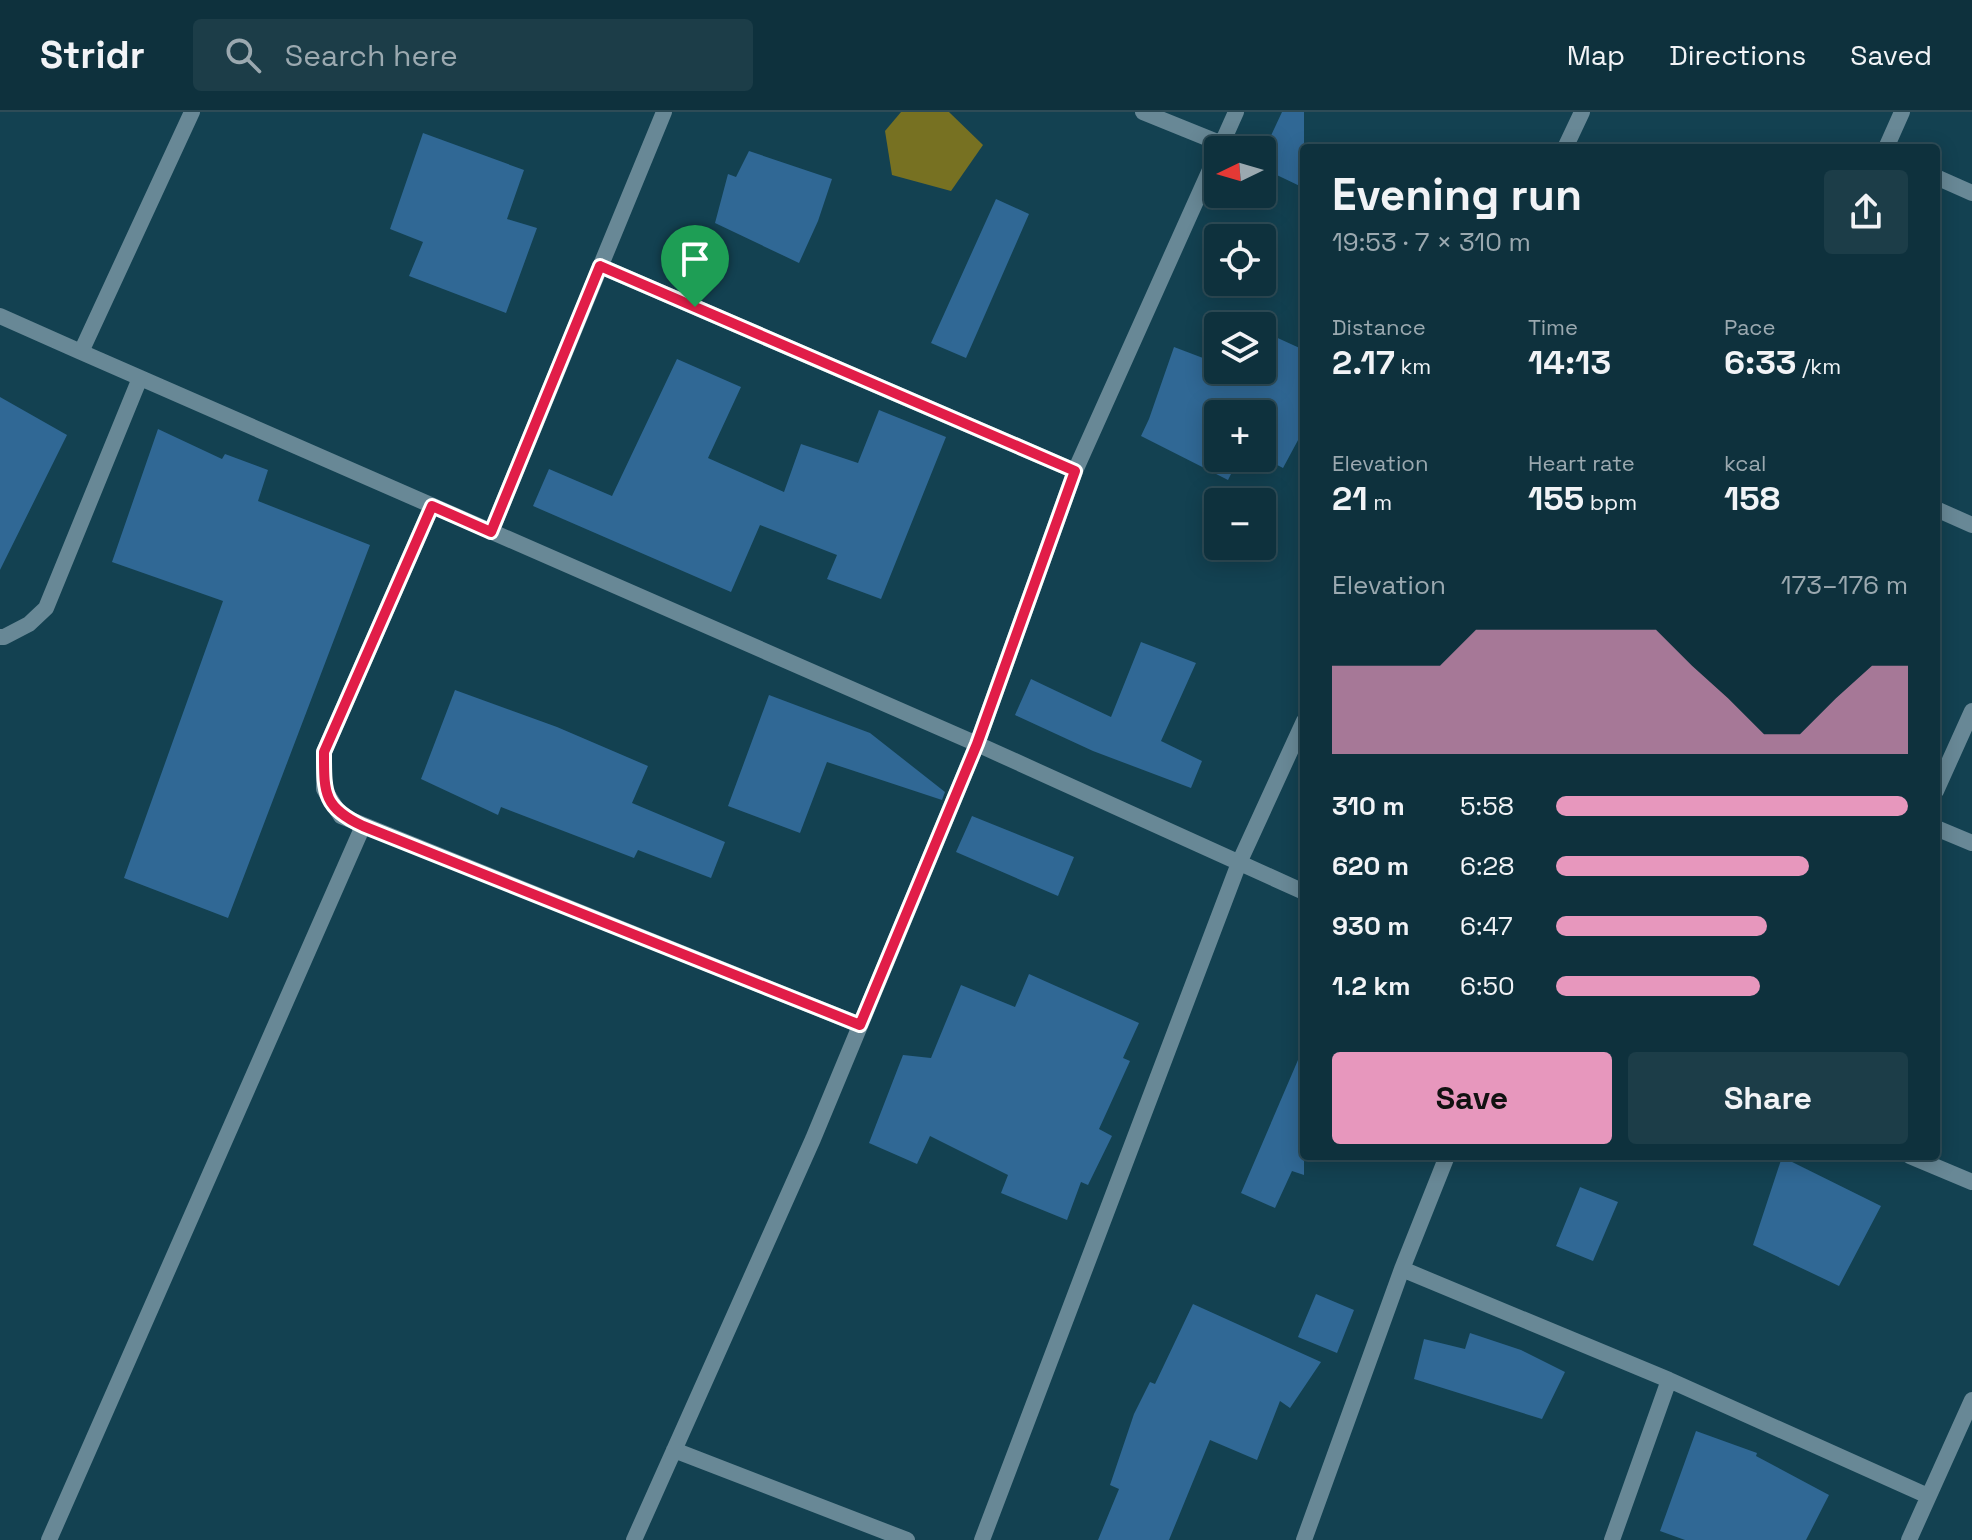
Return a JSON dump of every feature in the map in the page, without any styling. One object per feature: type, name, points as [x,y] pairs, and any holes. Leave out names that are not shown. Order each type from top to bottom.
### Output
[{"type":"street","points":[[81,352],[192,112]]},
{"type":"street","points":[[491,532],[664,112]]},
{"type":"street","points":[[1143,112],[1204,142]]},
{"type":"street","points":[[1225,136],[1236,112]]},
{"type":"street","points":[[1567,144],[1582,112]]},
{"type":"street","points":[[1888,144],[1902,112]]},
{"type":"street","points":[[1940,179],[1972,193]]},
{"type":"street","points":[[634,1540],[813,1139],[977,744],[1075,471],[1204,183]]},
{"type":"street","points":[[600,266],[1075,471]]},
{"type":"street","points":[[0,316],[977,744],[1300,890]]},
{"type":"street","points":[[0,637],[29,624],[46,608],[140,378]]},
{"type":"street","points":[[432,506],[324,752],[324,789],[341,816],[860,1025]]},
{"type":"street","points":[[1940,511],[1972,525]]},
{"type":"street","points":[[1940,782],[1972,711]]},
{"type":"street","points":[[982,1540],[1239,863],[1300,730]]},
{"type":"street","points":[[49,1540],[363,826]]},
{"type":"street","points":[[1940,830],[1972,843]]},
{"type":"street","points":[[1304,1540],[1402,1269],[1445,1160]]},
{"type":"street","points":[[1920,1160],[1972,1182]]},
{"type":"street","points":[[1402,1269],[1669,1380],[1928,1496]]},
{"type":"street","points":[[1612,1540],[1669,1380]]},
{"type":"street","points":[[1909,1540],[1972,1400]]},
{"type":"street","points":[[674,1450],[907,1540]]},
{"type":"shaded area","points":[[901,112],[949,112],[983,145],[951,191],[892,175],[885,131]]},
{"type":"building","points":[[1282,112],[1304,112],[1300,186],[1276,175],[1276,136],[1271,136]]},
{"type":"building","points":[[423,133],[524,170],[507,219],[537,228],[506,313],[409,276],[423,242],[390,229]]},
{"type":"building","points":[[749,151],[832,179],[799,263],[715,223],[728,174],[736,177]]},
{"type":"building","points":[[996,199],[1029,214],[966,358],[931,343]]},
{"type":"building","points":[[1276,337],[1300,348],[1300,436],[1283,468],[1276,464],[1276,400],[1204,400],[1204,468],[1141,436],[1174,347],[1203,358],[1204,356],[1204,384],[1276,384]]},
{"type":"building","points":[[677,359],[741,387],[708,458],[784,492],[801,444],[858,463],[879,410],[946,437],[881,599],[827,579],[837,555],[760,525],[731,592],[533,506],[549,469],[612,496]]},
{"type":"building","points":[[0,397],[67,435],[0,570]]},
{"type":"building","points":[[158,429],[222,459],[225,454],[268,470],[258,501],[370,545],[228,918],[124,878],[223,601],[112,562]]},
{"type":"building","points":[[1212,472],[1232,472],[1228,480]]},
{"type":"building","points":[[1141,642],[1196,663],[1161,741],[1202,761],[1191,788],[1093,751],[1015,715],[1031,679],[1111,717]]},
{"type":"building","points":[[455,690],[557,727],[648,766],[632,803],[725,842],[711,878],[638,850],[634,858],[501,807],[498,815],[421,779]]},
{"type":"building","points":[[769,695],[870,733],[945,792],[942,800],[827,762],[800,833],[728,806]]},
{"type":"building","points":[[972,816],[1074,857],[1058,896],[956,852]]},
{"type":"building","points":[[1029,974],[1139,1023],[1123,1058],[1130,1061],[1099,1129],[1112,1136],[1088,1185],[1081,1182],[1067,1220],[1001,1193],[1008,1175],[930,1136],[917,1164],[869,1143],[903,1055],[931,1058],[961,985],[1015,1007]]},
{"type":"building","points":[[1300,1055],[1300,1160],[1304,1160],[1304,1175],[1292,1171],[1275,1208],[1241,1193]]},
{"type":"building","points":[[1781,1160],[1788,1160],[1881,1206],[1839,1286],[1753,1245]]},
{"type":"building","points":[[1580,1187],[1618,1202],[1593,1261],[1556,1246]]},
{"type":"building","points":[[1316,1294],[1354,1310],[1337,1353],[1298,1337]]},
{"type":"building","points":[[1193,1304],[1321,1362],[1290,1408],[1280,1401],[1257,1460],[1210,1440],[1169,1540],[1098,1540],[1119,1489],[1110,1485],[1134,1414],[1150,1382],[1155,1384]]},
{"type":"building","points":[[1470,1333],[1521,1350],[1565,1372],[1542,1419],[1414,1379],[1424,1339],[1465,1349]]},
{"type":"building","points":[[1696,1431],[1757,1453],[1756,1456],[1829,1495],[1806,1540],[1685,1540],[1660,1531]]},
{"type":"route","points":[[600,266],[695,307],[1075,471],[977,744],[860,1025],[363,826],[341,816],[324,789],[324,752],[432,506],[491,532],[600,266]]}]
